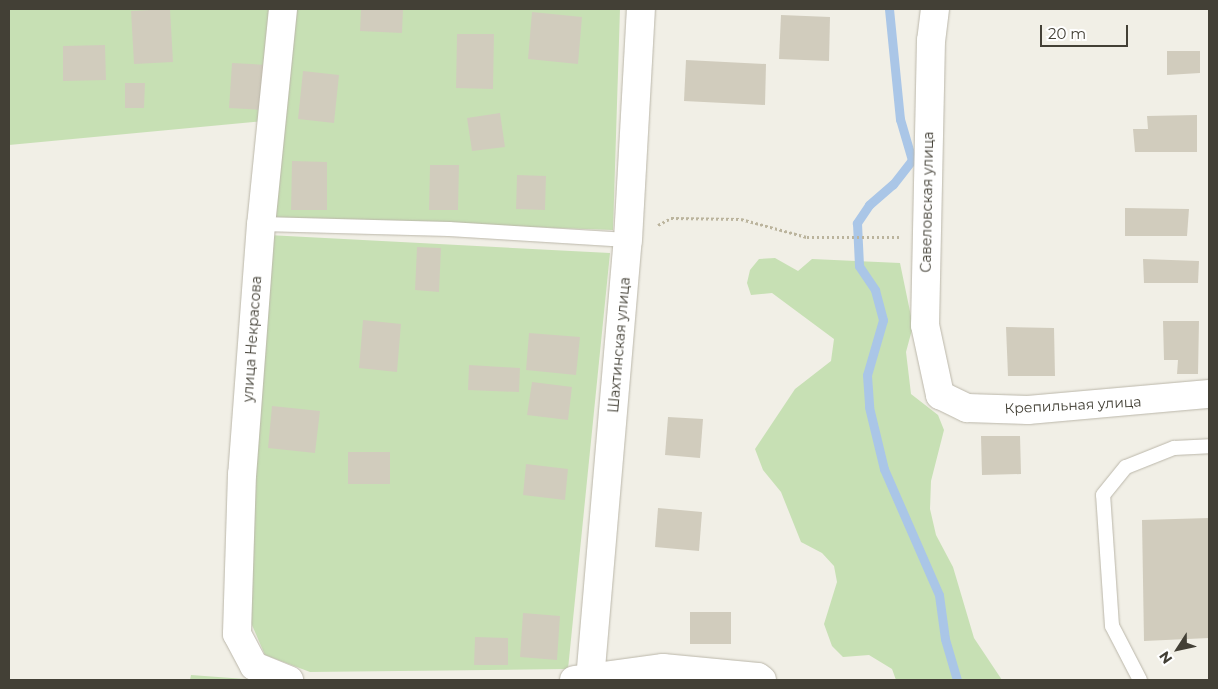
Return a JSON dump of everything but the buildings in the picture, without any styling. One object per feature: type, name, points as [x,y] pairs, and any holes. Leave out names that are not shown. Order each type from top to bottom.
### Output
[{"type":"street","name":"улица Некрасова","points":[[283,9],[261,224],[242,474],[237,634],[254,666],[289,680]]},
{"type":"street","name":"Шахтинская улица","points":[[585,680],[628,240],[641,9]]},
{"type":"street","name":"Савеловская улица","points":[[935,9],[931,40],[925,325],[940,395]]},
{"type":"street","name":"Крепильная улица","points":[[940,395],[967,408],[1028,410],[1209,394]]},
{"type":"street","points":[[585,680],[662,668],[758,677],[762,680]]},
{"type":"lane","points":[[261,224],[449,229],[628,240]]},
{"type":"lane","points":[[1140,680],[1112,626],[1103,495],[1126,466],[1174,448],[1209,446]]},
{"type":"path","points":[[628,240],[671,218],[740,219],[807,238],[900,237]]},
{"type":"green space","points":[[9,9],[272,9],[264,121],[9,145]]},
{"type":"green space","points":[[295,9],[620,9],[613,230],[273,218]]},
{"type":"green space","points":[[268,235],[610,253],[568,669],[310,672],[265,655],[248,616]]},
{"type":"green space","points":[[775,258],[798,271],[812,259],[900,263],[913,326],[906,352],[911,394],[938,415],[944,430],[931,481],[930,509],[936,535],[953,567],[974,638],[1002,680],[896,680],[892,669],[869,655],[843,657],[832,646],[824,624],[837,582],[834,566],[822,553],[801,542],[781,492],[763,470],[755,449],[795,389],[831,361],[834,339],[772,293],[751,295],[747,283],[750,270],[759,259]]},
{"type":"green space","points":[[191,675],[245,679],[246,680],[190,680]]},
{"type":"waterway","points":[[889,9],[900,119],[912,160],[893,184],[869,205],[857,223],[859,266],[875,290],[883,320],[867,375],[869,407],[884,469],[939,595],[945,639],[957,680]]}]
